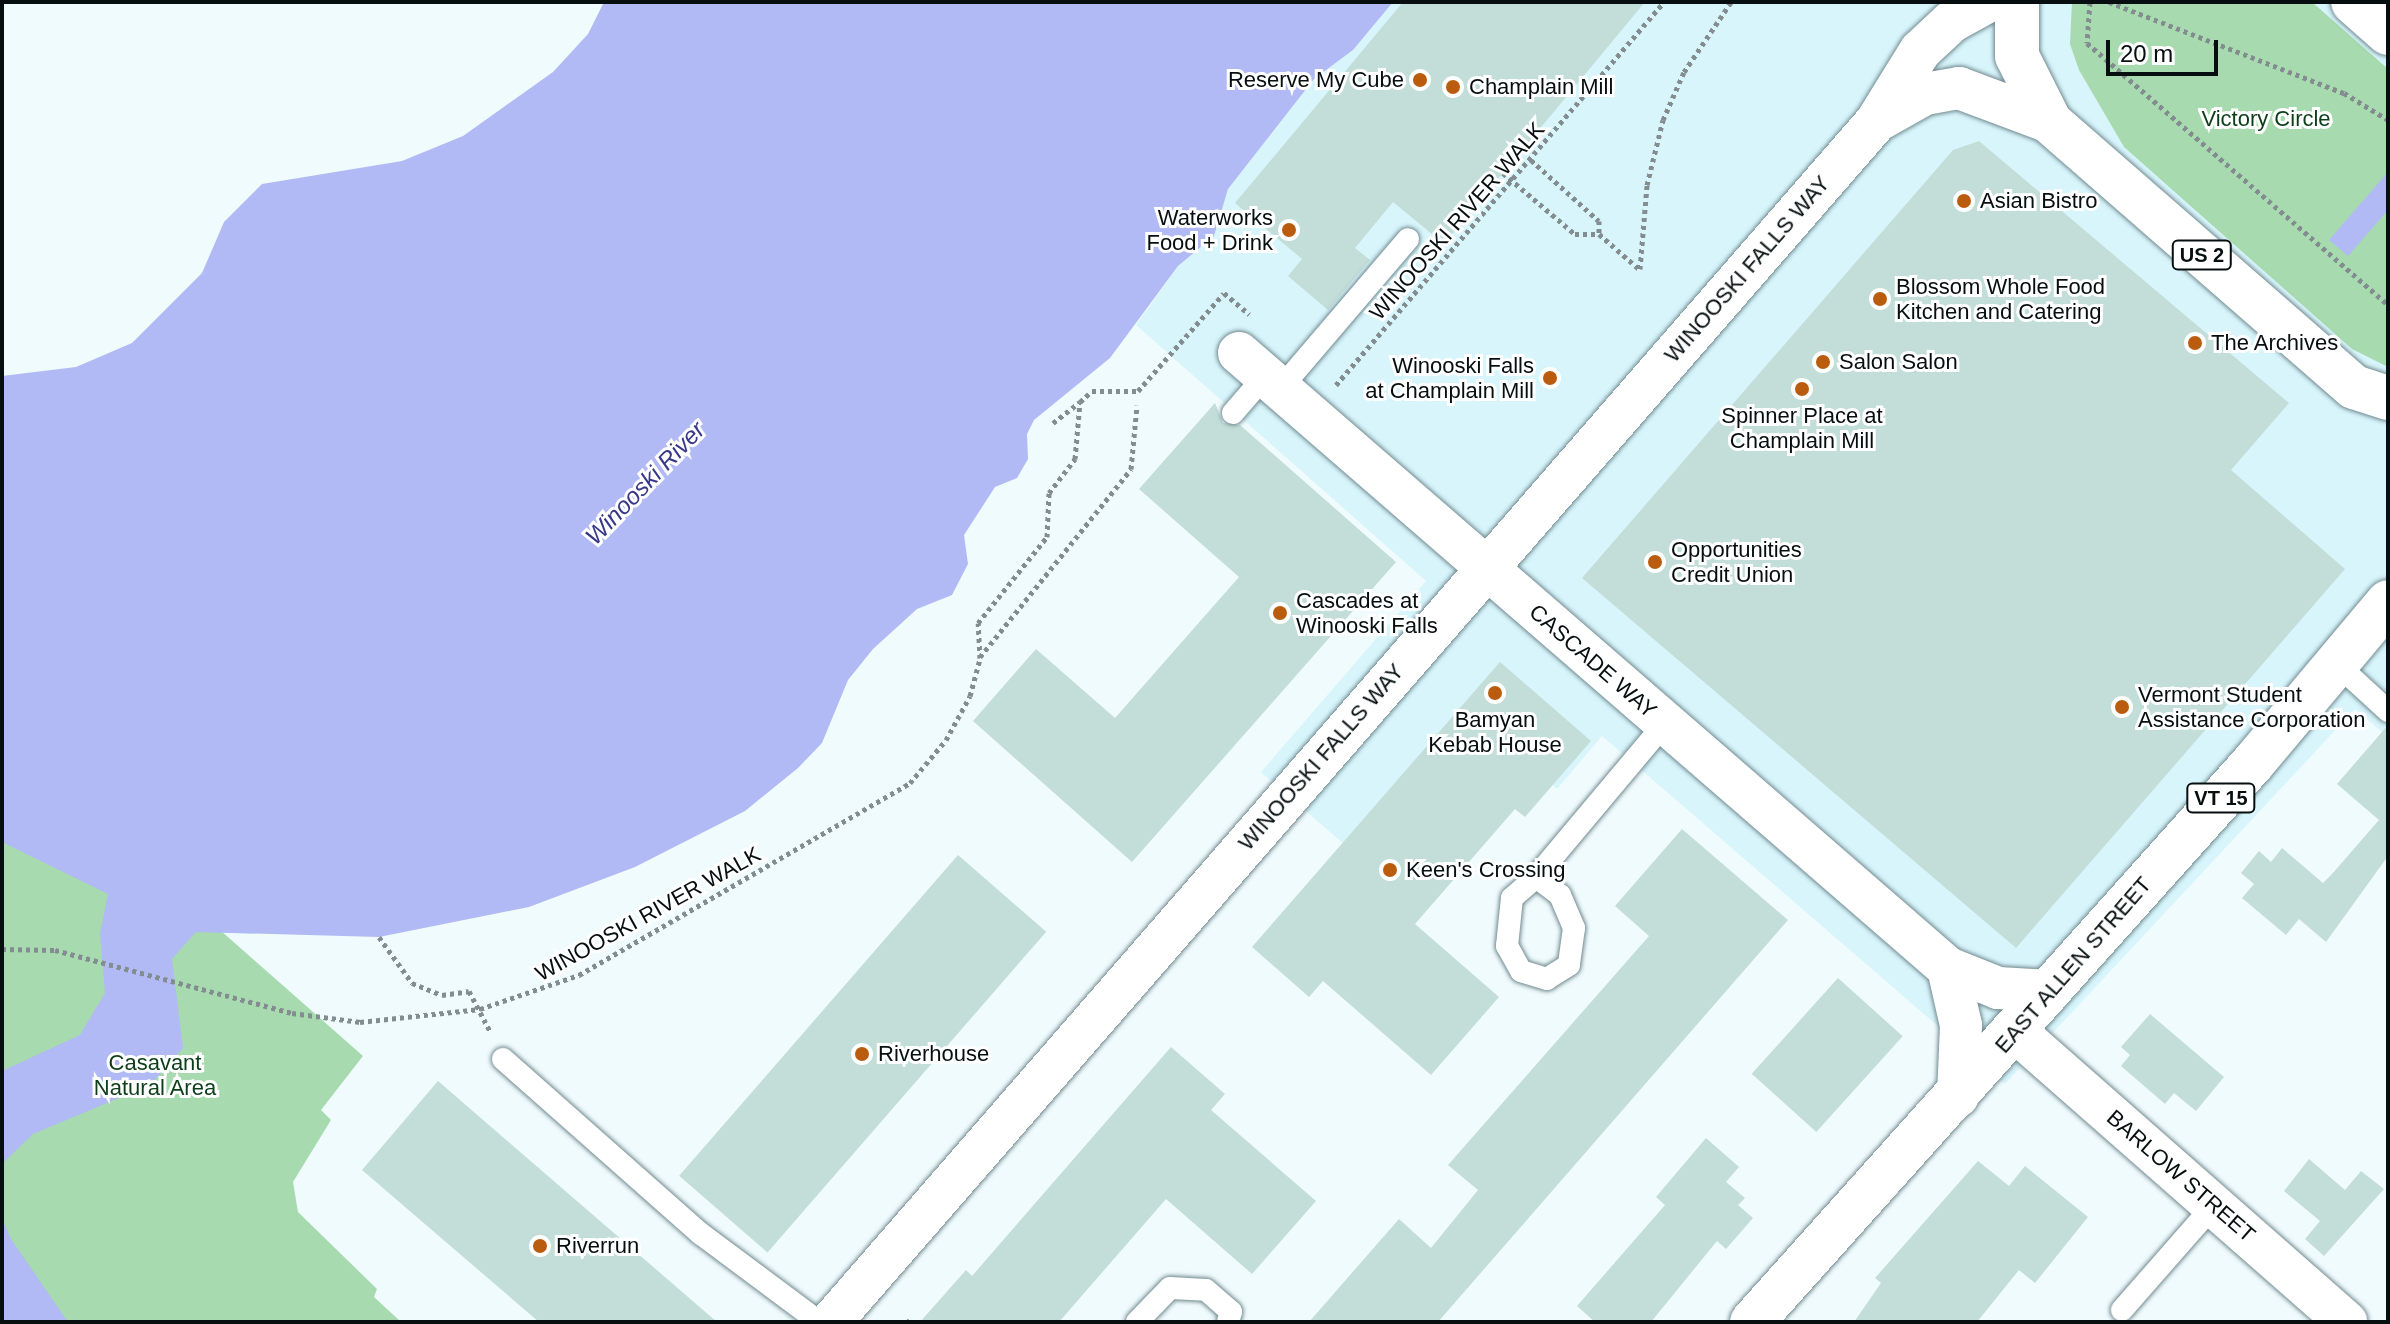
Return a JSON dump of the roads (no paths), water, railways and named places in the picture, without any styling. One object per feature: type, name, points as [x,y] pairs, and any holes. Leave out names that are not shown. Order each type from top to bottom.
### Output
[{"type":"main road","name":"US 2","points":[[2017,2],[2017,56],[2050,122],[2371,392]]},
{"type":"main road","points":[[2353,2],[2388,33]]},
{"type":"main road","points":[[2371,392],[2388,431]]},
{"type":"main road","name":"EAST ALLEN STREET","points":[[1752,1322],[1958,1096],[2338,665],[2388,602]]},
{"type":"street","name":"WINOOSKI FALLS WAY","points":[[831,1322],[1876,122],[1934,36],[1987,2]]},
{"type":"street","name":"WINOOSKI FALLS WAY","points":[[1876,122],[1925,94],[1959,88],[2050,122]]},
{"type":"street","name":"CASCADE WAY","points":[[1261,373],[1948,968],[1998,988],[2050,991]]},
{"type":"street","points":[[1948,968],[1961,1025],[1958,1096]]},
{"type":"street","name":"BARLOW STREET","points":[[2015,1031],[2346,1322]]},
{"type":"lane","points":[[1233,413],[1261,373],[1408,239]]},
{"type":"lane","points":[[2338,665],[2388,711]]},
{"type":"lane","points":[[1536,877],[1665,723]]},
{"type":"lane","points":[[503,1059],[701,1234],[819,1322]]},
{"type":"lane","points":[[2122,1310],[2214,1205]]},
{"type":"lane","points":[[1137,1322],[1170,1288],[1206,1290],[1231,1312],[1228,1322]]},
{"type":"water","name":"Winooski River","points":[[604,2],[1393,2],[1353,50],[1314,79],[1228,189],[1214,236],[1178,266],[1110,358],[1034,420],[1027,434],[1028,459],[1017,478],[995,487],[964,535],[968,564],[952,595],[917,609],[873,649],[848,680],[822,743],[798,768],[745,811],[635,867],[529,907],[379,937],[196,932],[172,959],[183,1048],[150,1085],[33,1134],[2,1164],[2,1071],[80,1035],[105,993],[100,933],[108,894],[2,842],[2,376],[76,367],[132,343],[202,273],[224,222],[262,184],[402,161],[463,136],[553,72],[588,34]]},
{"type":"water","points":[[2388,172],[2388,210],[2348,256],[2329,240]]},
{"type":"water","points":[[2,1218],[11,1239],[68,1322],[2,1322]]},
{"type":"place","name":"Reserve My Cube","points":[[1420,80]]},
{"type":"place","name":"Champlain Mill","points":[[1453,87]]},
{"type":"place","name":"Asian Bistro","points":[[1964,201]]},
{"type":"place","name":"Waterworks Food + Drink","points":[[1289,230]]},
{"type":"place","name":"Blossom Whole Food Kitchen and Catering","points":[[1880,299]]},
{"type":"place","name":"The Archives","points":[[2195,343]]},
{"type":"place","name":"Salon Salon","points":[[1823,362]]},
{"type":"place","name":"Winooski Falls at Champlain Mill","points":[[1550,378]]},
{"type":"place","name":"Spinner Place at Champlain Mill","points":[[1802,389]]},
{"type":"place","name":"Opportunities Credit Union","points":[[1655,562]]},
{"type":"place","name":"Cascades at Winooski Falls","points":[[1280,613]]},
{"type":"place","name":"Bamyan Kebab House","points":[[1495,693]]},
{"type":"place","name":"Vermont Student Assistance Corporation","points":[[2122,707]]},
{"type":"place","name":"Keen's Crossing","points":[[1390,870]]},
{"type":"place","name":"Riverhouse","points":[[862,1054]]},
{"type":"place","name":"Riverrun","points":[[540,1246]]},
{"type":"park label","name":"Victory Circle","points":[[2266,119]]},
{"type":"park label","name":"Casavant Natural Area","points":[[155,1074]]}]
